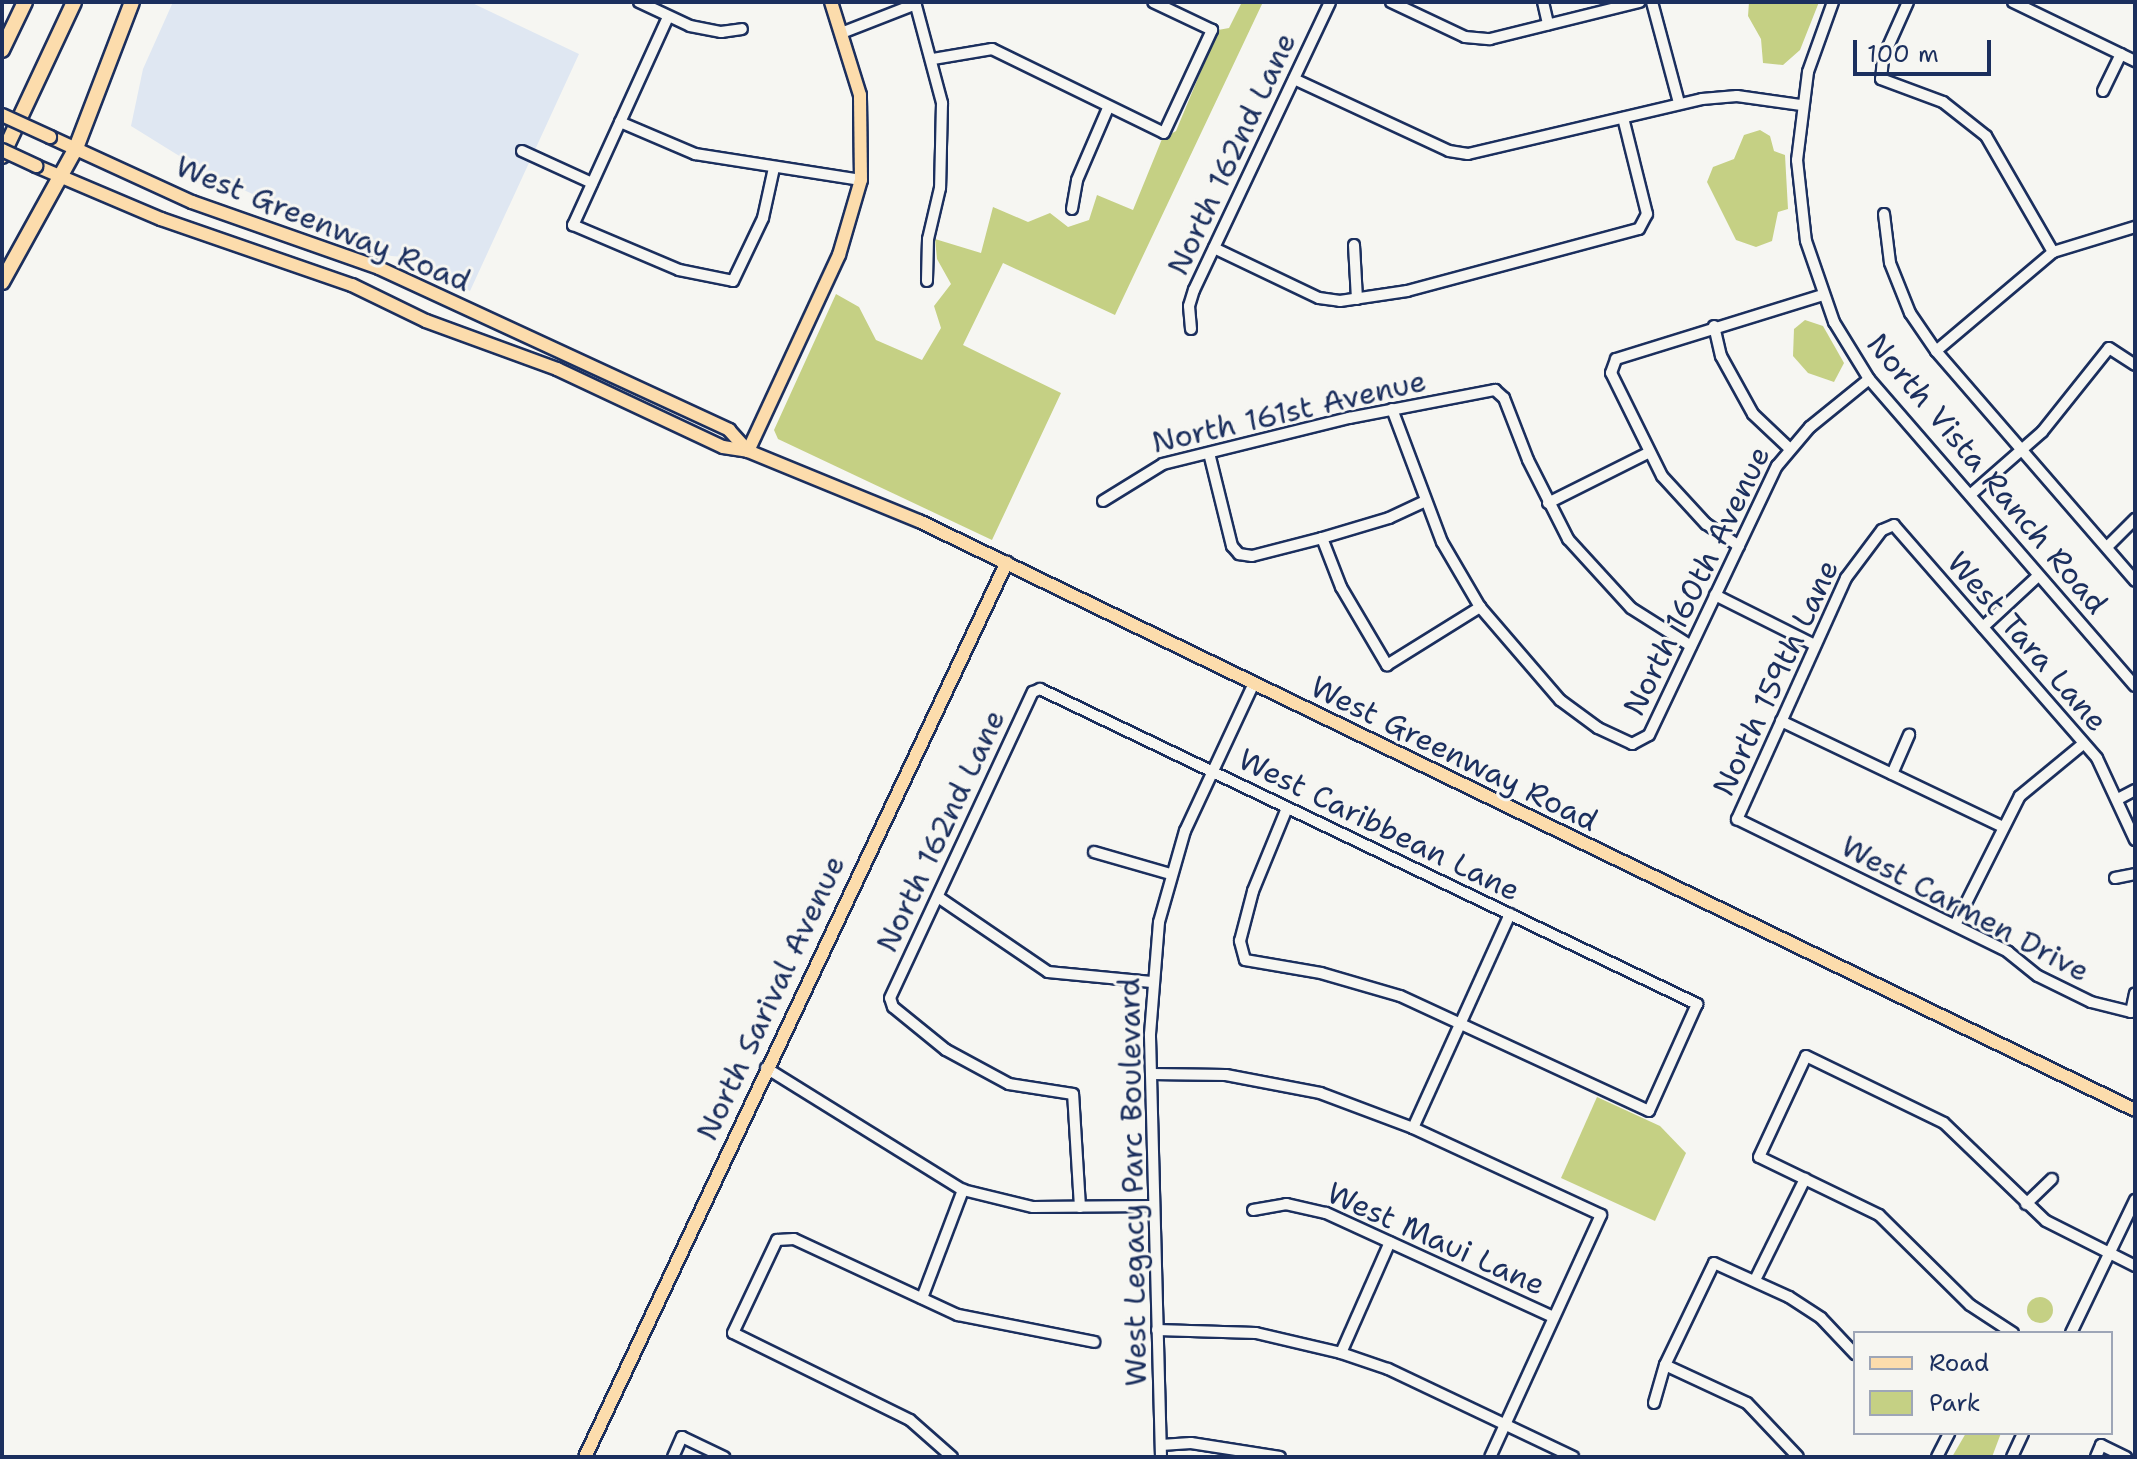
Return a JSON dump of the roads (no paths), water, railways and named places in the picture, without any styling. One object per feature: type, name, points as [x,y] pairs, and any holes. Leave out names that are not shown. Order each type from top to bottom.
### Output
[{"type":"highway","points":[[2,50],[25,2]]},
{"type":"highway","points":[[2,153],[74,2]]},
{"type":"highway","points":[[2,282],[76,148],[132,2]]},
{"type":"main road","points":[[748,451],[839,255],[861,180],[860,95],[844,32],[831,2]]},
{"type":"main road","name":"West Greenway Road","points":[[2,115],[192,202],[379,268],[729,430],[748,451]]},
{"type":"main road","name":"West Greenway Road","points":[[2,153],[61,178],[352,285],[426,321],[557,369],[723,447],[748,451],[1007,562],[1253,685],[2135,1110]]},
{"type":"main road","name":"North Sarival Avenue","points":[[585,1457],[1007,562]]},
{"type":"street","points":[[639,2],[668,17],[721,32],[742,29]]},
{"type":"street","points":[[933,59],[992,49],[1164,133],[1212,30],[1153,2]]},
{"type":"street","name":"North 162nd Lane","points":[[1191,329],[1189,306],[1330,2]]},
{"type":"street","points":[[1391,2],[1465,37],[1490,39],[1640,2]]},
{"type":"street","points":[[1543,2],[1548,24]]},
{"type":"street","points":[[1652,2],[1679,103]]},
{"type":"street","name":"North Vista Ranch Road","points":[[1833,2],[1801,105],[1799,195],[1823,295],[1869,379],[2135,686]]},
{"type":"street","points":[[1908,2],[1883,58],[1881,79],[1943,102],[1986,136],[2053,252]]},
{"type":"street","points":[[2013,2],[2135,61]]},
{"type":"street","points":[[844,32],[916,3],[933,59],[942,147],[927,281]]},
{"type":"street","points":[[668,17],[573,225],[679,270],[733,281],[763,218],[774,168]]},
{"type":"street","points":[[2103,91],[2121,54]]},
{"type":"street","points":[[1294,79],[1449,151],[1468,154],[1679,103],[1737,96],[1801,105]]},
{"type":"street","points":[[1072,209],[1077,180],[1108,108]]},
{"type":"street","points":[[1214,248],[1319,298],[1357,299],[1456,278],[1645,223],[1647,214],[1623,118]]},
{"type":"street","points":[[620,122],[695,154],[861,180]]},
{"type":"street","points":[[522,151],[592,183]]},
{"type":"street","points":[[1884,214],[1900,293],[1936,351],[2135,581]]},
{"type":"street","points":[[1936,351],[2053,252],[2135,227]]},
{"type":"street","points":[[1354,245],[1357,299]]},
{"type":"street","points":[[1739,546],[1679,497],[1648,453],[1611,373],[1616,359],[1714,326],[1823,295]]},
{"type":"street","points":[[1714,326],[1721,356],[1753,414],[1789,448]]},
{"type":"street","points":[[1970,495],[2023,450],[2074,397],[2109,348],[2135,365]]},
{"type":"street","name":"North 160th Avenue","points":[[1480,607],[1560,700],[1598,728],[1632,744],[1642,743],[1789,448],[1869,379]]},
{"type":"street","name":"North 161st Avenue","points":[[1103,501],[1150,469],[1392,409],[1495,390],[1504,398],[1548,503]]},
{"type":"street","points":[[1322,538],[1341,587],[1387,665],[1480,607],[1442,542],[1392,409]]},
{"type":"street","points":[[1209,453],[1237,558],[1322,538],[1425,501]]},
{"type":"street","points":[[1648,453],[1548,503],[1594,573],[1631,608],[1691,646]]},
{"type":"street","points":[[2107,547],[2135,519]]},
{"type":"street","name":"West Tara Lane","points":[[1894,525],[2083,744],[2118,799],[2135,840]]},
{"type":"street","name":"North 159th Lane","points":[[1737,819],[1815,645],[1865,550],[1894,525]]},
{"type":"street","points":[[1983,627],[2038,576]]},
{"type":"street","points":[[1715,595],[1815,645]]},
{"type":"street","name":"West Legacy Parc Boulevard","points":[[1161,1457],[1153,1206],[1152,982],[1170,874],[1211,770],[1253,685]]},
{"type":"street","name":"North 162nd Lane","points":[[1040,689],[1033,692],[890,998],[893,1007],[946,1050],[1009,1084],[1073,1094],[1080,1207]]},
{"type":"street","name":"West Caribbean Lane","points":[[1040,689],[1697,1004],[1649,1111],[1462,1021]]},
{"type":"street","points":[[1781,721],[2003,827]]},
{"type":"street","points":[[1892,774],[1909,735]]},
{"type":"street","points":[[1955,925],[2020,796],[2083,744]]},
{"type":"street","points":[[2118,799],[2135,790]]},
{"type":"street","points":[[1287,808],[1253,891],[1240,941],[1245,960],[1357,983],[1462,1021]]},
{"type":"street","name":"West Carmen Drive","points":[[1737,819],[2008,952],[2038,976],[2116,1011],[2131,1012],[2135,993]]},
{"type":"street","points":[[1094,852],[1170,874]]},
{"type":"street","points":[[2115,878],[2135,874]]},
{"type":"street","points":[[938,897],[1048,972],[1152,982]]},
{"type":"street","points":[[1413,1128],[1510,914]]},
{"type":"street","points":[[2010,1331],[1970,1305],[1879,1215],[1759,1157],[1806,1056],[1944,1123],[2046,1221],[2135,1266]]},
{"type":"street","points":[[766,1068],[963,1190],[1033,1207],[1153,1206]]},
{"type":"street","points":[[1151,1074],[1275,1082],[1349,1102],[1413,1128],[1601,1215],[1490,1457]]},
{"type":"street","points":[[1755,1280],[1805,1179]]},
{"type":"street","points":[[2026,1204],[2052,1179]]},
{"type":"street","points":[[922,1298],[963,1190]]},
{"type":"street","points":[[2072,1331],[2135,1200]]},
{"type":"street","name":"West Maui Lane","points":[[1253,1210],[1286,1204],[1326,1213],[1553,1317]]},
{"type":"street","points":[[952,1457],[910,1420],[733,1333],[771,1248],[784,1236],[922,1298],[992,1325],[1094,1342]]},
{"type":"street","points":[[1341,1353],[1390,1242]]},
{"type":"street","points":[[1654,1403],[1665,1365],[1714,1263],[1755,1280],[1821,1318],[1853,1352]]},
{"type":"street","points":[[1157,1330],[1256,1333],[1341,1353],[1573,1457]]},
{"type":"street","points":[[1665,1365],[1747,1403],[1793,1455]]},
{"type":"street","points":[[1937,1457],[1948,1435]]},
{"type":"street","points":[[2012,1457],[2022,1435]]},
{"type":"street","points":[[673,1457],[682,1437],[724,1457]]},
{"type":"street","points":[[1161,1445],[1191,1443],[1280,1457]]},
{"type":"street","points":[[2096,1457],[2101,1445],[2126,1457]]}]
